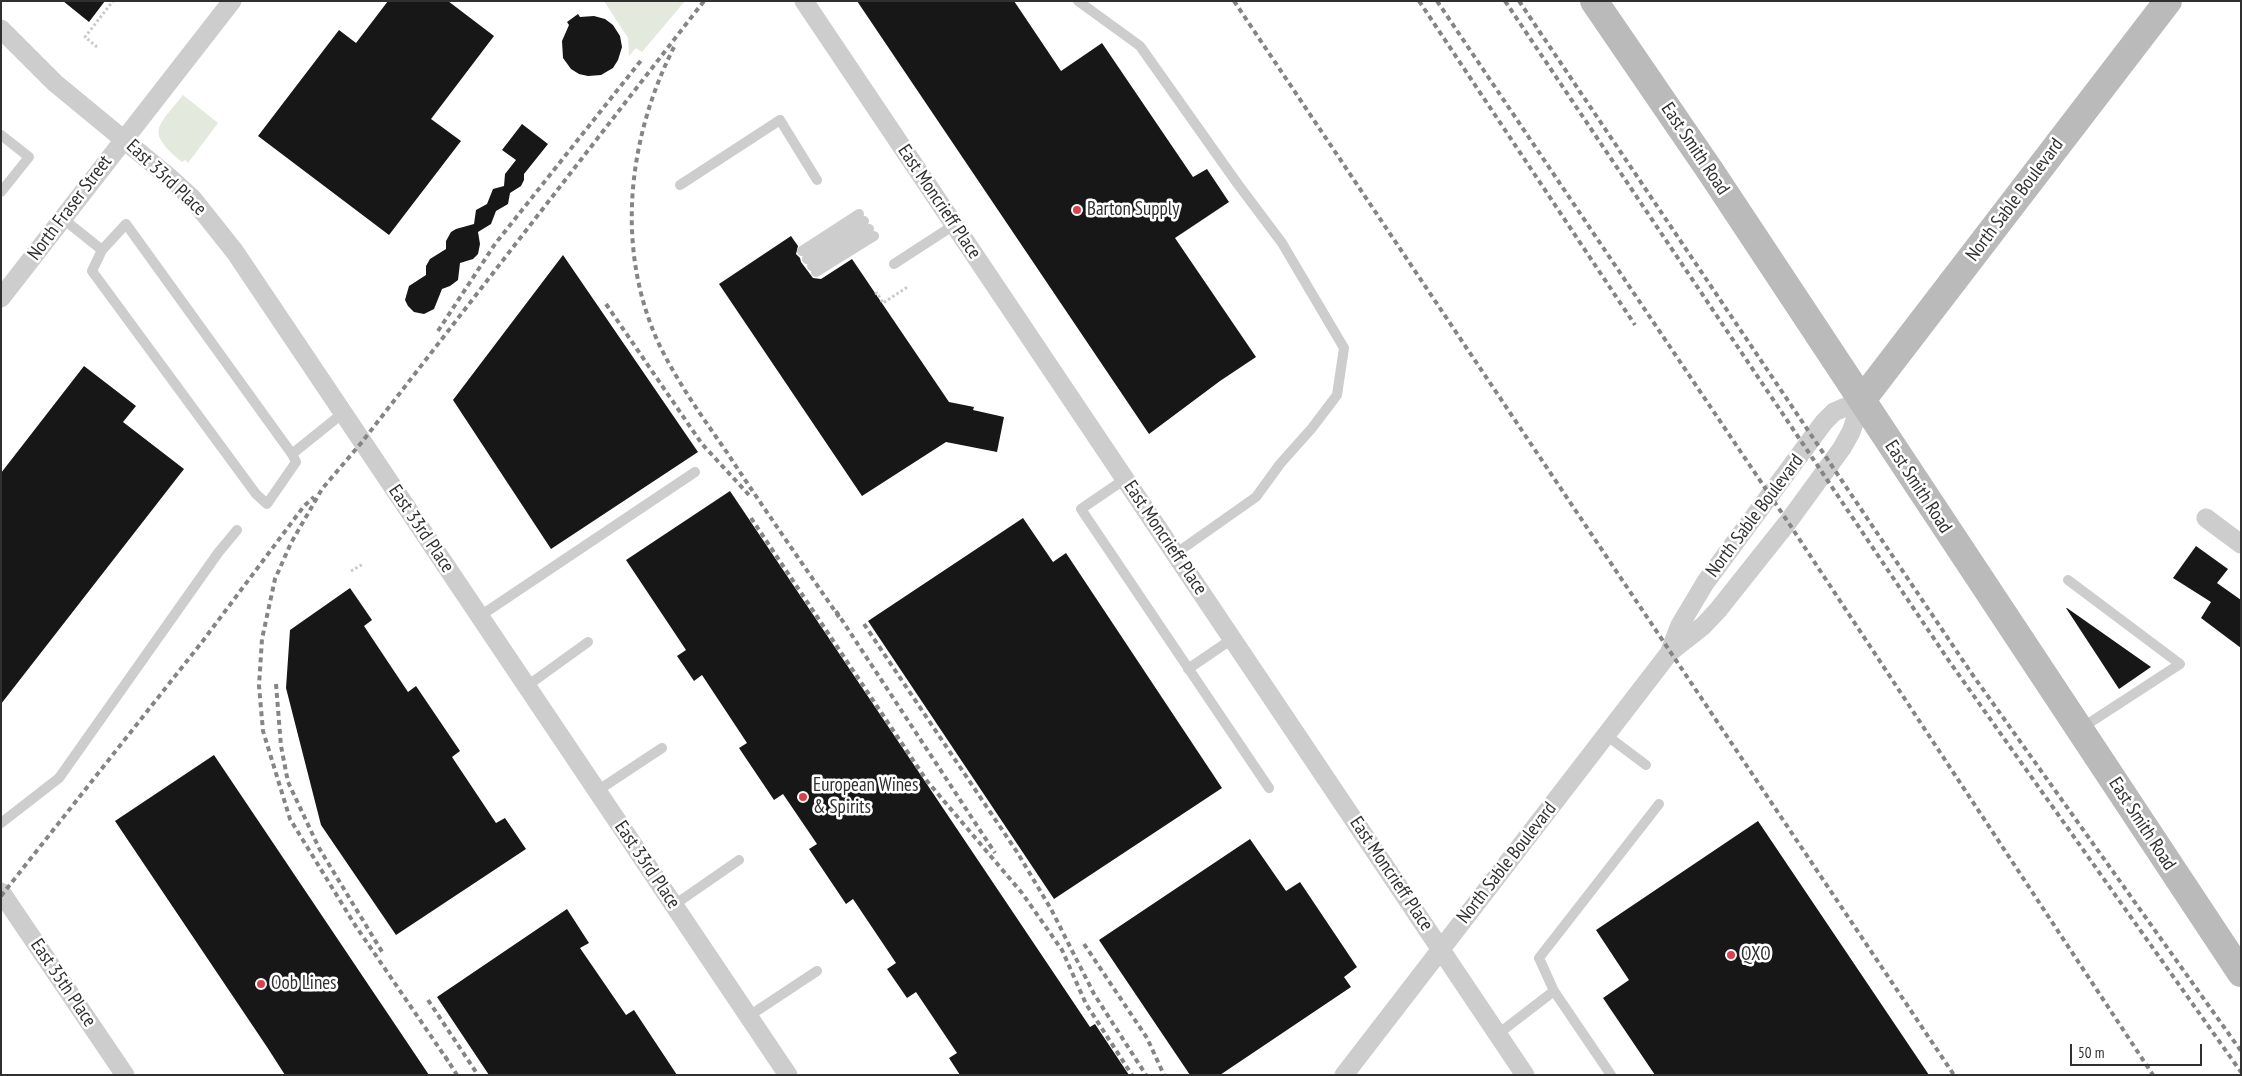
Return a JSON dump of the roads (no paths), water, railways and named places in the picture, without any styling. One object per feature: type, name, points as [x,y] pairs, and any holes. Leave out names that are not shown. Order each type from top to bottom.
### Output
[{"type":"street","name":"North Fraser Street","points":[[1,298],[232,1]]},
{"type":"street","name":"East Moncrieff Place","points":[[804,1],[1525,1075]]},
{"type":"street","name":"East Smith Road","points":[[1594,1],[1862,400],[2241,973]]},
{"type":"street","name":"North Sable Boulevard","points":[[1344,1075],[1670,652],[1708,620],[1788,522],[1842,448],[1851,432],[1862,400],[2168,1]]},
{"type":"street","name":"East 33rd Place","points":[[1,29],[55,83],[192,198],[214,224],[788,1075]]},
{"type":"street","name":"North Sable Boulevard","points":[[1670,652],[1680,625],[1705,583],[1824,422],[1834,412],[1862,400]]},
{"type":"street","points":[[2206,518],[2241,544]]},
{"type":"street","name":"East 35th Place","points":[[1,892],[125,1075]]},
{"type":"lane","points":[[1078,1],[1140,46],[1282,243],[1344,348],[1337,395],[1312,428],[1280,464],[1256,497],[1175,554]]},
{"type":"lane","points":[[680,184],[780,120],[817,180]]},
{"type":"lane","points":[[1,135],[29,157],[1,192]]},
{"type":"lane","points":[[62,218],[102,250]]},
{"type":"lane","points":[[126,224],[292,454],[296,462],[267,504],[256,494],[92,271],[102,250],[126,224]]},
{"type":"lane","points":[[867,225],[809,262],[867,225]]},
{"type":"lane","points":[[894,264],[954,225]]},
{"type":"lane","points":[[292,454],[343,413]]},
{"type":"lane","points":[[480,616],[695,472]]},
{"type":"lane","points":[[1125,479],[1081,509],[1269,788]]},
{"type":"lane","points":[[1,823],[59,778],[218,553],[237,530]]},
{"type":"lane","points":[[2068,580],[2180,664],[2080,730]]},
{"type":"lane","points":[[1188,669],[1232,639]]},
{"type":"lane","points":[[526,686],[588,642]]},
{"type":"lane","points":[[1606,735],[1646,765]]},
{"type":"lane","points":[[598,791],[662,748]]},
{"type":"lane","points":[[1610,1075],[1554,991],[1538,958],[1659,804]]},
{"type":"lane","points":[[674,905],[739,860]]},
{"type":"lane","points":[[749,1016],[816,971]]},
{"type":"lane","points":[[1498,1034],[1554,991]]},
{"type":"railway","points":[[448,1061],[355,925],[290,819],[263,731],[259,686],[262,639],[275,579],[291,543],[322,489],[362,442],[704,1]]},
{"type":"railway","points":[[1234,1],[1954,1075]]},
{"type":"railway","points":[[1419,1],[1635,325]]},
{"type":"railway","points":[[1437,1],[1788,522],[2153,1075]]},
{"type":"railway","points":[[1505,1],[1949,661],[2241,1072]]},
{"type":"railway","points":[[1519,1],[1972,674],[2241,1051]]},
{"type":"railway","points":[[674,47],[658,82],[646,118],[637,155],[632,231],[636,269],[644,306],[665,357],[682,386],[839,617]]},
{"type":"railway","points":[[438,331],[495,244],[643,58]]},
{"type":"railway","points":[[606,304],[702,444],[749,495]]},
{"type":"railway","points":[[1,896],[202,642],[304,506],[314,497]]},
{"type":"railway","points":[[751,518],[927,781],[1022,893],[1062,950],[1086,1004],[1132,1075]]},
{"type":"railway","points":[[836,611],[995,853]]},
{"type":"railway","points":[[864,624],[1017,852],[1051,909],[1094,994],[1146,1075]]},
{"type":"railway","points":[[276,684],[281,746],[288,782],[319,848],[384,955]]},
{"type":"railway","points":[[1084,944],[1147,1038],[1164,1075]]},
{"type":"railway","points":[[428,1000],[478,1075]]},
{"type":"railway","points":[[445,1056],[457,1075]]},
{"type":"place","name":"Barton Supply","points":[[1077,210]]},
{"type":"place","name":"European Wines & Spirits","points":[[803,797]]},
{"type":"place","name":"QXO","points":[[1731,955]]},
{"type":"place","name":"Oob Lines","points":[[261,984]]}]
